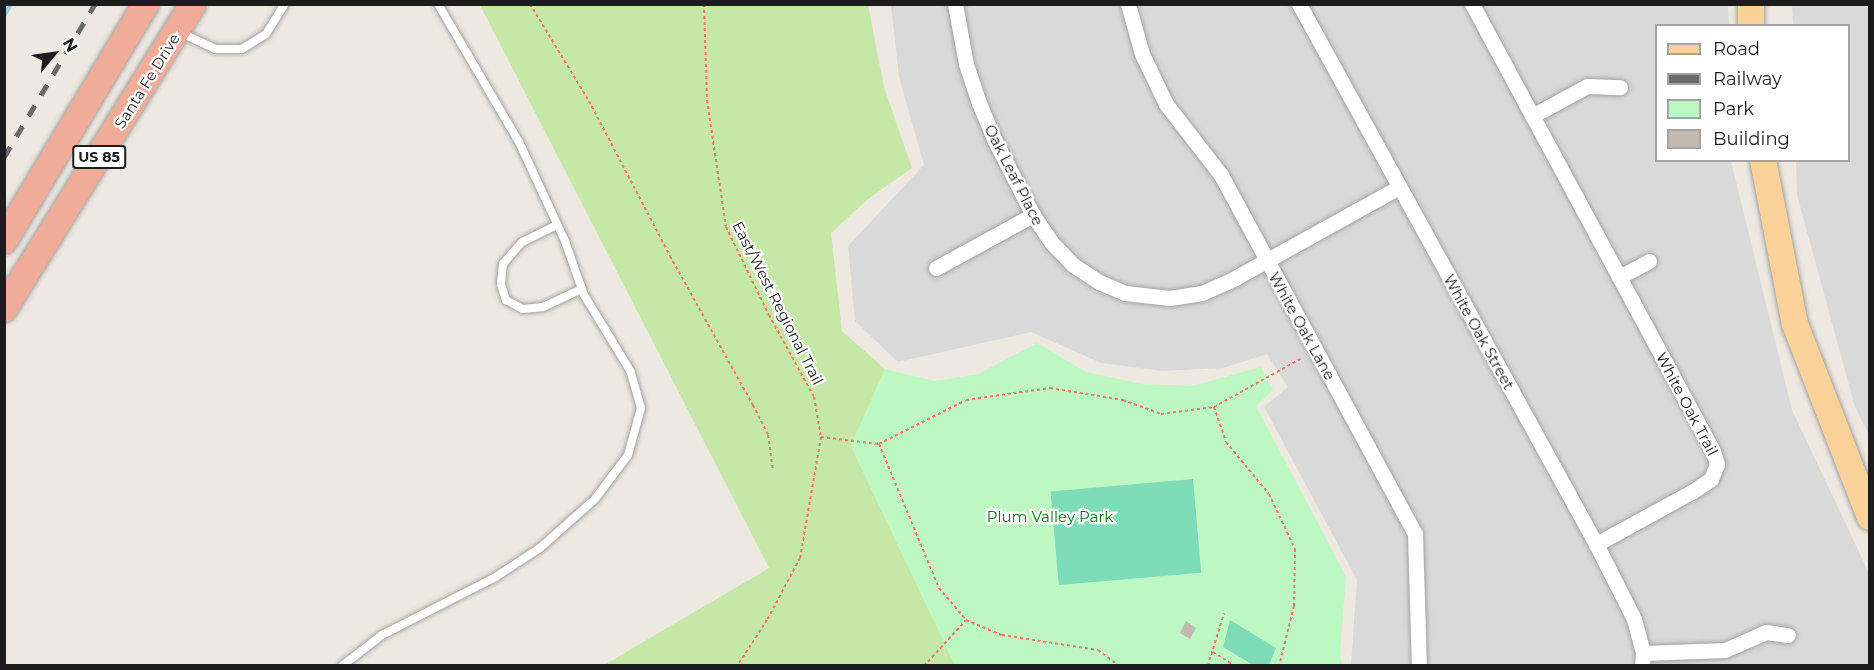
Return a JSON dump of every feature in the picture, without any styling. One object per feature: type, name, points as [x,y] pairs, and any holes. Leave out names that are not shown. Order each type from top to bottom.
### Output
[{"type":"highway","name":"US 85","points":[[4,241],[146,4]]},
{"type":"highway","name":"Santa Fe Drive","points":[[4,309],[194,4]]},
{"type":"main road","points":[[1751,4],[1751,24]]},
{"type":"main road","points":[[1763,162],[1795,324],[1869,517]]},
{"type":"street","name":"Oak Leaf Place","points":[[955,4],[966,64],[979,103],[995,141],[1033,215],[1051,242],[1073,265],[1099,282],[1125,293],[1170,298],[1202,293],[1399,187]]},
{"type":"street","name":"White Oak Lane","points":[[1128,4],[1142,54],[1166,104],[1221,175],[1415,534],[1419,666]]},
{"type":"street","name":"White Oak Street","points":[[1299,4],[1596,544],[1634,619],[1643,659]]},
{"type":"street","name":"White Oak Trail","points":[[1472,4],[1713,451],[1717,464],[1711,479],[1693,491],[1596,544]]},
{"type":"street","points":[[1532,116],[1587,86],[1620,87]]},
{"type":"street","points":[[936,268],[1033,215]]},
{"type":"street","points":[[1619,277],[1649,261]]},
{"type":"street","points":[[1643,659],[1725,650],[1766,632],[1788,635]]},
{"type":"lane","points":[[178,31],[215,49],[242,49],[266,34],[285,4]]},
{"type":"lane","points":[[342,666],[382,634],[494,578],[540,548],[595,499],[628,455],[641,408],[631,372],[582,289],[557,225],[519,142],[438,4]]},
{"type":"lane","points":[[557,225],[522,242],[503,264],[501,284],[506,300],[523,309],[543,307],[582,289]]},
{"type":"path","points":[[530,4],[589,101],[670,256],[753,405],[768,435],[773,470]]},
{"type":"path","name":"East/West Regional Trail","points":[[704,4],[707,100],[726,227],[769,315],[814,397],[821,436],[800,558],[767,620],[737,666]]},
{"type":"path","points":[[821,436],[879,444],[966,400],[1050,388],[1123,400],[1161,414],[1214,407],[1316,350]]},
{"type":"path","points":[[1214,407],[1226,442],[1269,494],[1296,549],[1294,606],[1279,666]]},
{"type":"path","points":[[879,444],[939,588],[966,620],[1002,635],[1098,650],[1119,666]]},
{"type":"path","points":[[1209,666],[1224,613]]},
{"type":"path","points":[[924,666],[966,620]]},
{"type":"path","points":[[1213,652],[1235,666]]},
{"type":"shaded area","points":[[891,5],[1728,5],[1729,24],[1655,24],[1655,162],[1731,162],[1792,410],[1869,573],[1869,665],[1351,665],[1357,580],[1264,407],[1288,387],[1267,354],[1223,368],[1163,371],[1101,363],[1031,332],[898,362],[855,321],[848,246],[924,165],[899,77]]},
{"type":"shaded area","points":[[1792,5],[1869,5],[1869,435],[1855,407],[1797,195],[1796,162],[1850,162],[1850,24],[1793,24]]},
{"type":"green space","points":[[480,5],[868,5],[884,87],[912,168],[868,199],[831,233],[842,331],[885,369],[851,446],[955,665],[604,665],[769,568]]},
{"type":"green space","name":"Plum Valley Park","points":[[1037,343],[1086,372],[1142,384],[1192,386],[1261,367],[1273,390],[1256,406],[1346,576],[1340,652],[1342,665],[955,665],[851,446],[885,369],[935,381],[978,374]]},
{"type":"green space","points":[[1193,479],[1201,573],[1059,585],[1051,491]]},
{"type":"green space","points":[[1230,620],[1276,648],[1269,665],[1253,665],[1223,647]]},
{"type":"building","points":[[1186,621],[1196,628],[1190,639],[1180,633]]},
{"type":"waterway","points":[[4,14],[10,4]]},
{"type":"railway","points":[[4,157],[95,4]]}]
